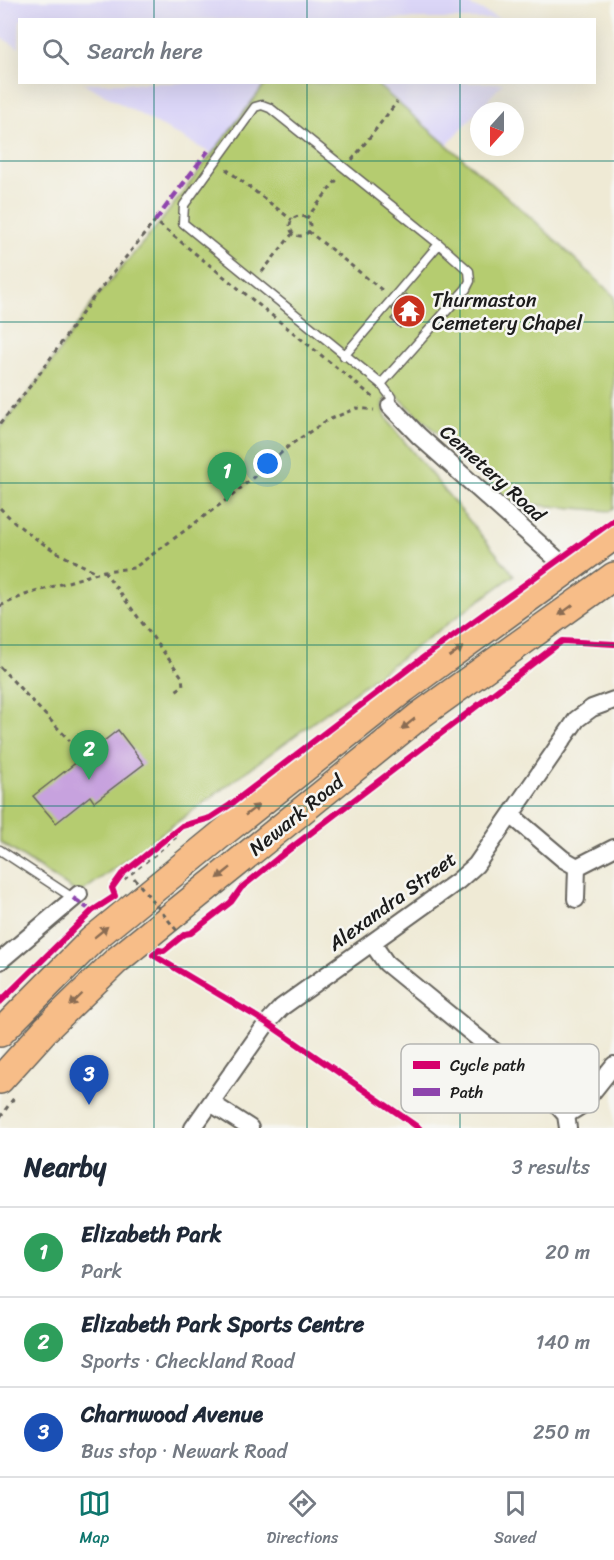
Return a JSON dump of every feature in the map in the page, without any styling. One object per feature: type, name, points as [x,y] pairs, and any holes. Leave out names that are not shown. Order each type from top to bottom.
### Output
[{"type":"highway","name":"Newark Road","points":[[0,1033],[92,940],[224,831],[404,689],[614,536]]},
{"type":"highway","name":"Newark Road","points":[[0,1080],[46,1029],[116,961],[419,716],[614,576]]},
{"type":"street","name":"Cemetery Road","points":[[393,408],[419,436],[569,570]]},
{"type":"street","name":"Alexandra Street","points":[[193,1128],[267,1023],[282,1007],[458,881],[476,865],[577,719],[592,708],[614,700]]},
{"type":"street","points":[[511,815],[562,859],[577,867]]},
{"type":"street","points":[[577,867],[614,848]]},
{"type":"street","points":[[576,899],[577,867]]},
{"type":"street","points":[[0,961],[76,896]]},
{"type":"street","points":[[372,943],[386,963],[485,1044]]},
{"type":"street","points":[[599,1084],[614,1065]]},
{"type":"street","points":[[211,1103],[250,1128]]},
{"type":"lane","points":[[381,384],[466,289],[470,281],[466,267],[270,108],[262,105],[251,111],[184,205],[183,223],[381,384],[391,397],[393,408]]},
{"type":"lane","points":[[345,356],[439,244]]},
{"type":"lane","points":[[0,850],[76,896]]},
{"type":"path","points":[[215,160],[292,220]]},
{"type":"path","points":[[292,220],[304,217],[308,222],[308,231]]},
{"type":"path","points":[[292,220],[290,228],[293,233],[299,236],[308,231]]},
{"type":"path","points":[[0,424],[35,380],[93,298],[155,221],[357,385],[393,408]]},
{"type":"path","points":[[308,231],[393,299]]},
{"type":"path","points":[[254,282],[293,233]]},
{"type":"path","points":[[0,606],[25,595],[99,572],[134,568],[233,495],[290,444],[326,421],[357,408],[393,408]]},
{"type":"path","points":[[0,508],[36,540],[69,560],[99,572]]},
{"type":"path","points":[[104,571],[182,677],[183,686],[174,692]]},
{"type":"path","points":[[0,667],[70,741]]},
{"type":"path","points":[[117,885],[176,837],[180,842]]},
{"type":"path","points":[[162,856],[134,878],[178,932]]},
{"type":"shaded area","points":[[0,0],[459,0],[498,18],[18,18],[18,47],[0,37]]},
{"type":"shaded area","points":[[85,84],[265,84],[212,154]]},
{"type":"shaded area","points":[[376,84],[502,84],[486,102],[470,102],[470,120],[447,145]]},
{"type":"green space","points":[[265,84],[376,84],[535,221],[614,296],[614,508],[610,511],[512,503],[391,390],[383,407],[390,424],[514,575],[79,894],[0,842],[0,429],[39,380],[96,298],[162,220]]},
{"type":"building","name":"Thurmaston Cemetery Chapel","points":[[406,294],[426,312],[413,326],[406,322],[400,328],[391,319],[396,314],[392,309]]},
{"type":"building","points":[[118,730],[144,764],[94,802],[90,796],[56,823],[33,796]]},
{"type":"marked path","points":[[155,221],[208,151]]},
{"type":"marked path","points":[[73,898],[92,911]]},
{"type":"cycle path","points":[[0,1002],[92,911],[115,896],[112,888],[122,874],[182,826],[210,818],[230,805],[424,657],[614,520]]},
{"type":"cycle path","points":[[419,1128],[267,1023],[153,955],[159,950],[164,951],[185,934],[191,933],[231,902],[241,888],[278,858],[562,641],[614,644]]},
{"type":"place","name":"Thurmaston Cemetery Chapel","points":[[409,311]]},
{"type":"place","name":"Elizabeth Park","points":[[227,502]]},
{"type":"place","name":"Elizabeth Park Sports Centre","points":[[89,780]]},
{"type":"place","name":"Charnwood Avenue","points":[[89,1105]]}]
